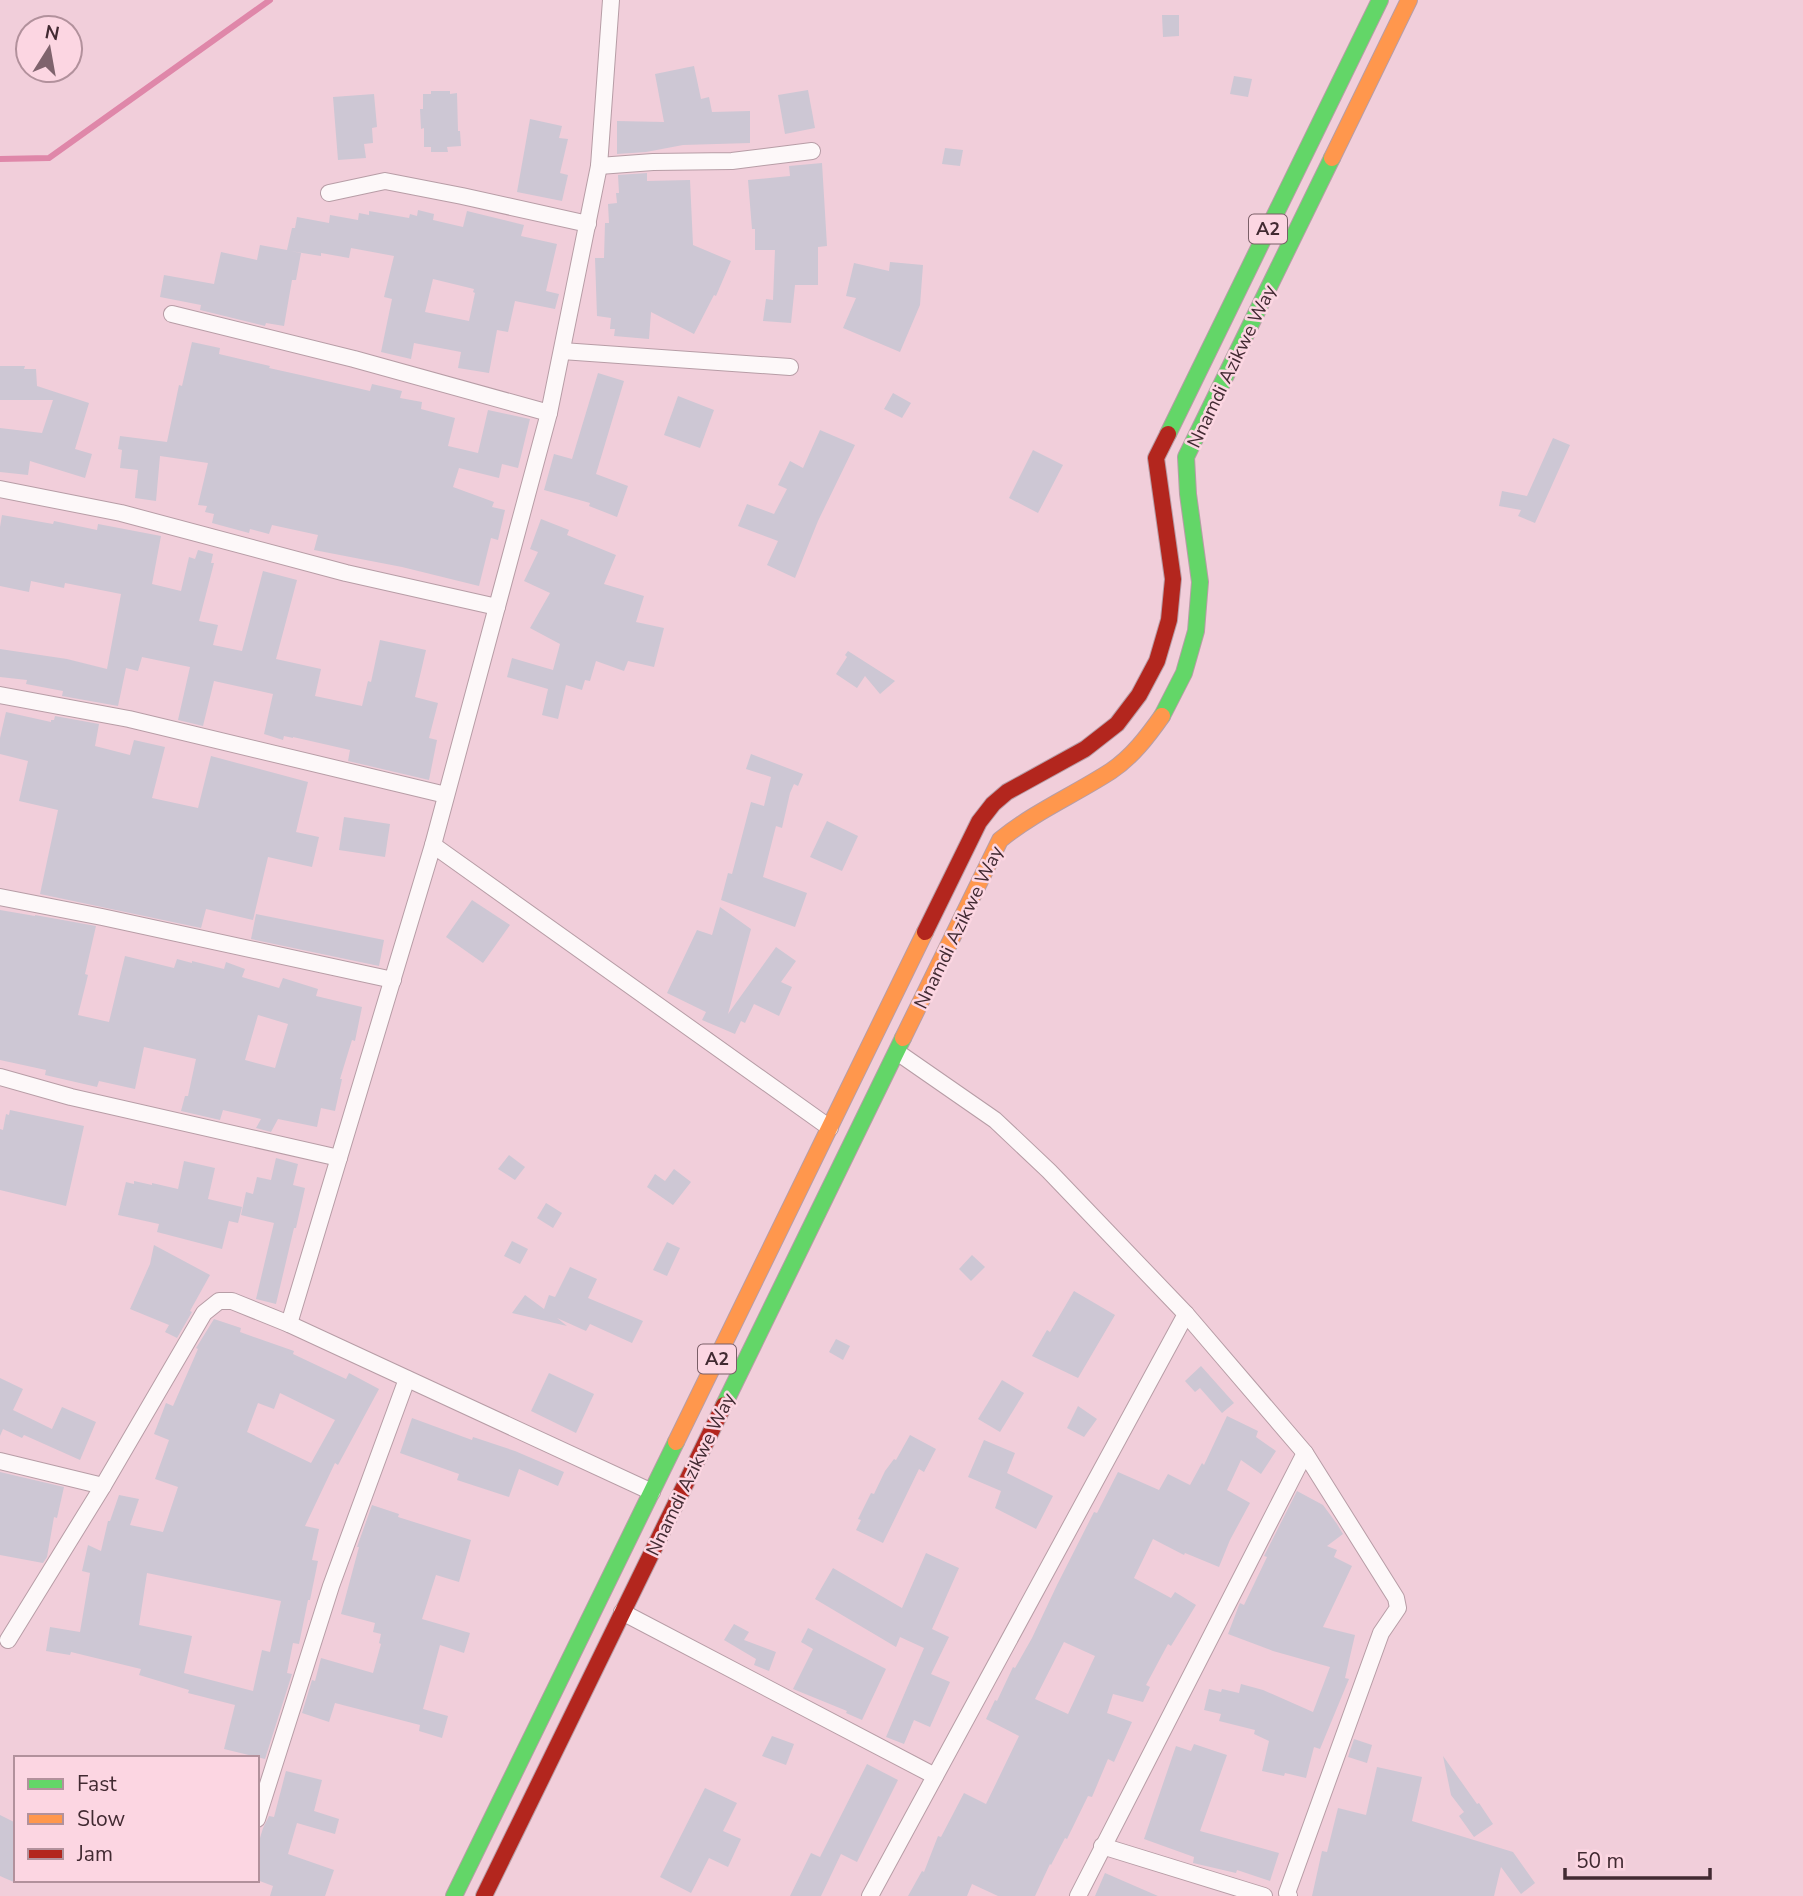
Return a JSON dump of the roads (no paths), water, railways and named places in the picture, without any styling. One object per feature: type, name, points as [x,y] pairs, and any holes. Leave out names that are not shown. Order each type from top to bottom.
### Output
[{"type":"highway","name":"Nnamdi Azikwe Way","points":[[454,1896],[979,821],[1007,792],[1086,749],[1117,724],[1139,695],[1157,661],[1169,620],[1173,579],[1156,458],[1380,0]]},
{"type":"highway","name":"Nnamdi Azikwe Way","points":[[484,1896],[1000,840],[1018,825],[1113,770],[1144,742],[1166,710],[1184,673],[1196,631],[1200,582],[1188,494],[1186,457],[1409,0]]},
{"type":"street","points":[[289,1324],[433,845],[549,413],[599,166],[611,0]]},
{"type":"street","points":[[599,166],[732,161],[812,151]]},
{"type":"street","points":[[329,193],[385,181],[587,224]]},
{"type":"street","points":[[172,314],[354,359],[549,413]]},
{"type":"street","points":[[562,351],[790,367]]},
{"type":"street","points":[[0,489],[121,513],[346,573],[497,607]]},
{"type":"street","points":[[0,695],[129,719],[446,795]]},
{"type":"street","points":[[433,845],[830,1128]]},
{"type":"street","points":[[0,897],[393,980]]},
{"type":"street","points":[[897,1052],[996,1120],[1049,1171],[1186,1314],[1305,1453],[1396,1598],[1398,1608],[1381,1633],[1287,1893],[1289,1896]]},
{"type":"street","points":[[0,1077],[71,1097],[339,1158]]},
{"type":"street","points":[[8,1640],[103,1486],[204,1313],[219,1301],[232,1301],[289,1324],[652,1492]]},
{"type":"street","points":[[870,1896],[1186,1314]]},
{"type":"street","points":[[259,1813],[331,1586],[407,1379]]},
{"type":"street","points":[[1078,1896],[1305,1453]]},
{"type":"street","points":[[0,1461],[103,1486]]},
{"type":"street","points":[[622,1612],[935,1776]]},
{"type":"street","points":[[1102,1846],[1264,1896]]},
{"type":"waterway","points":[[0,159],[49,158],[270,0]]}]
